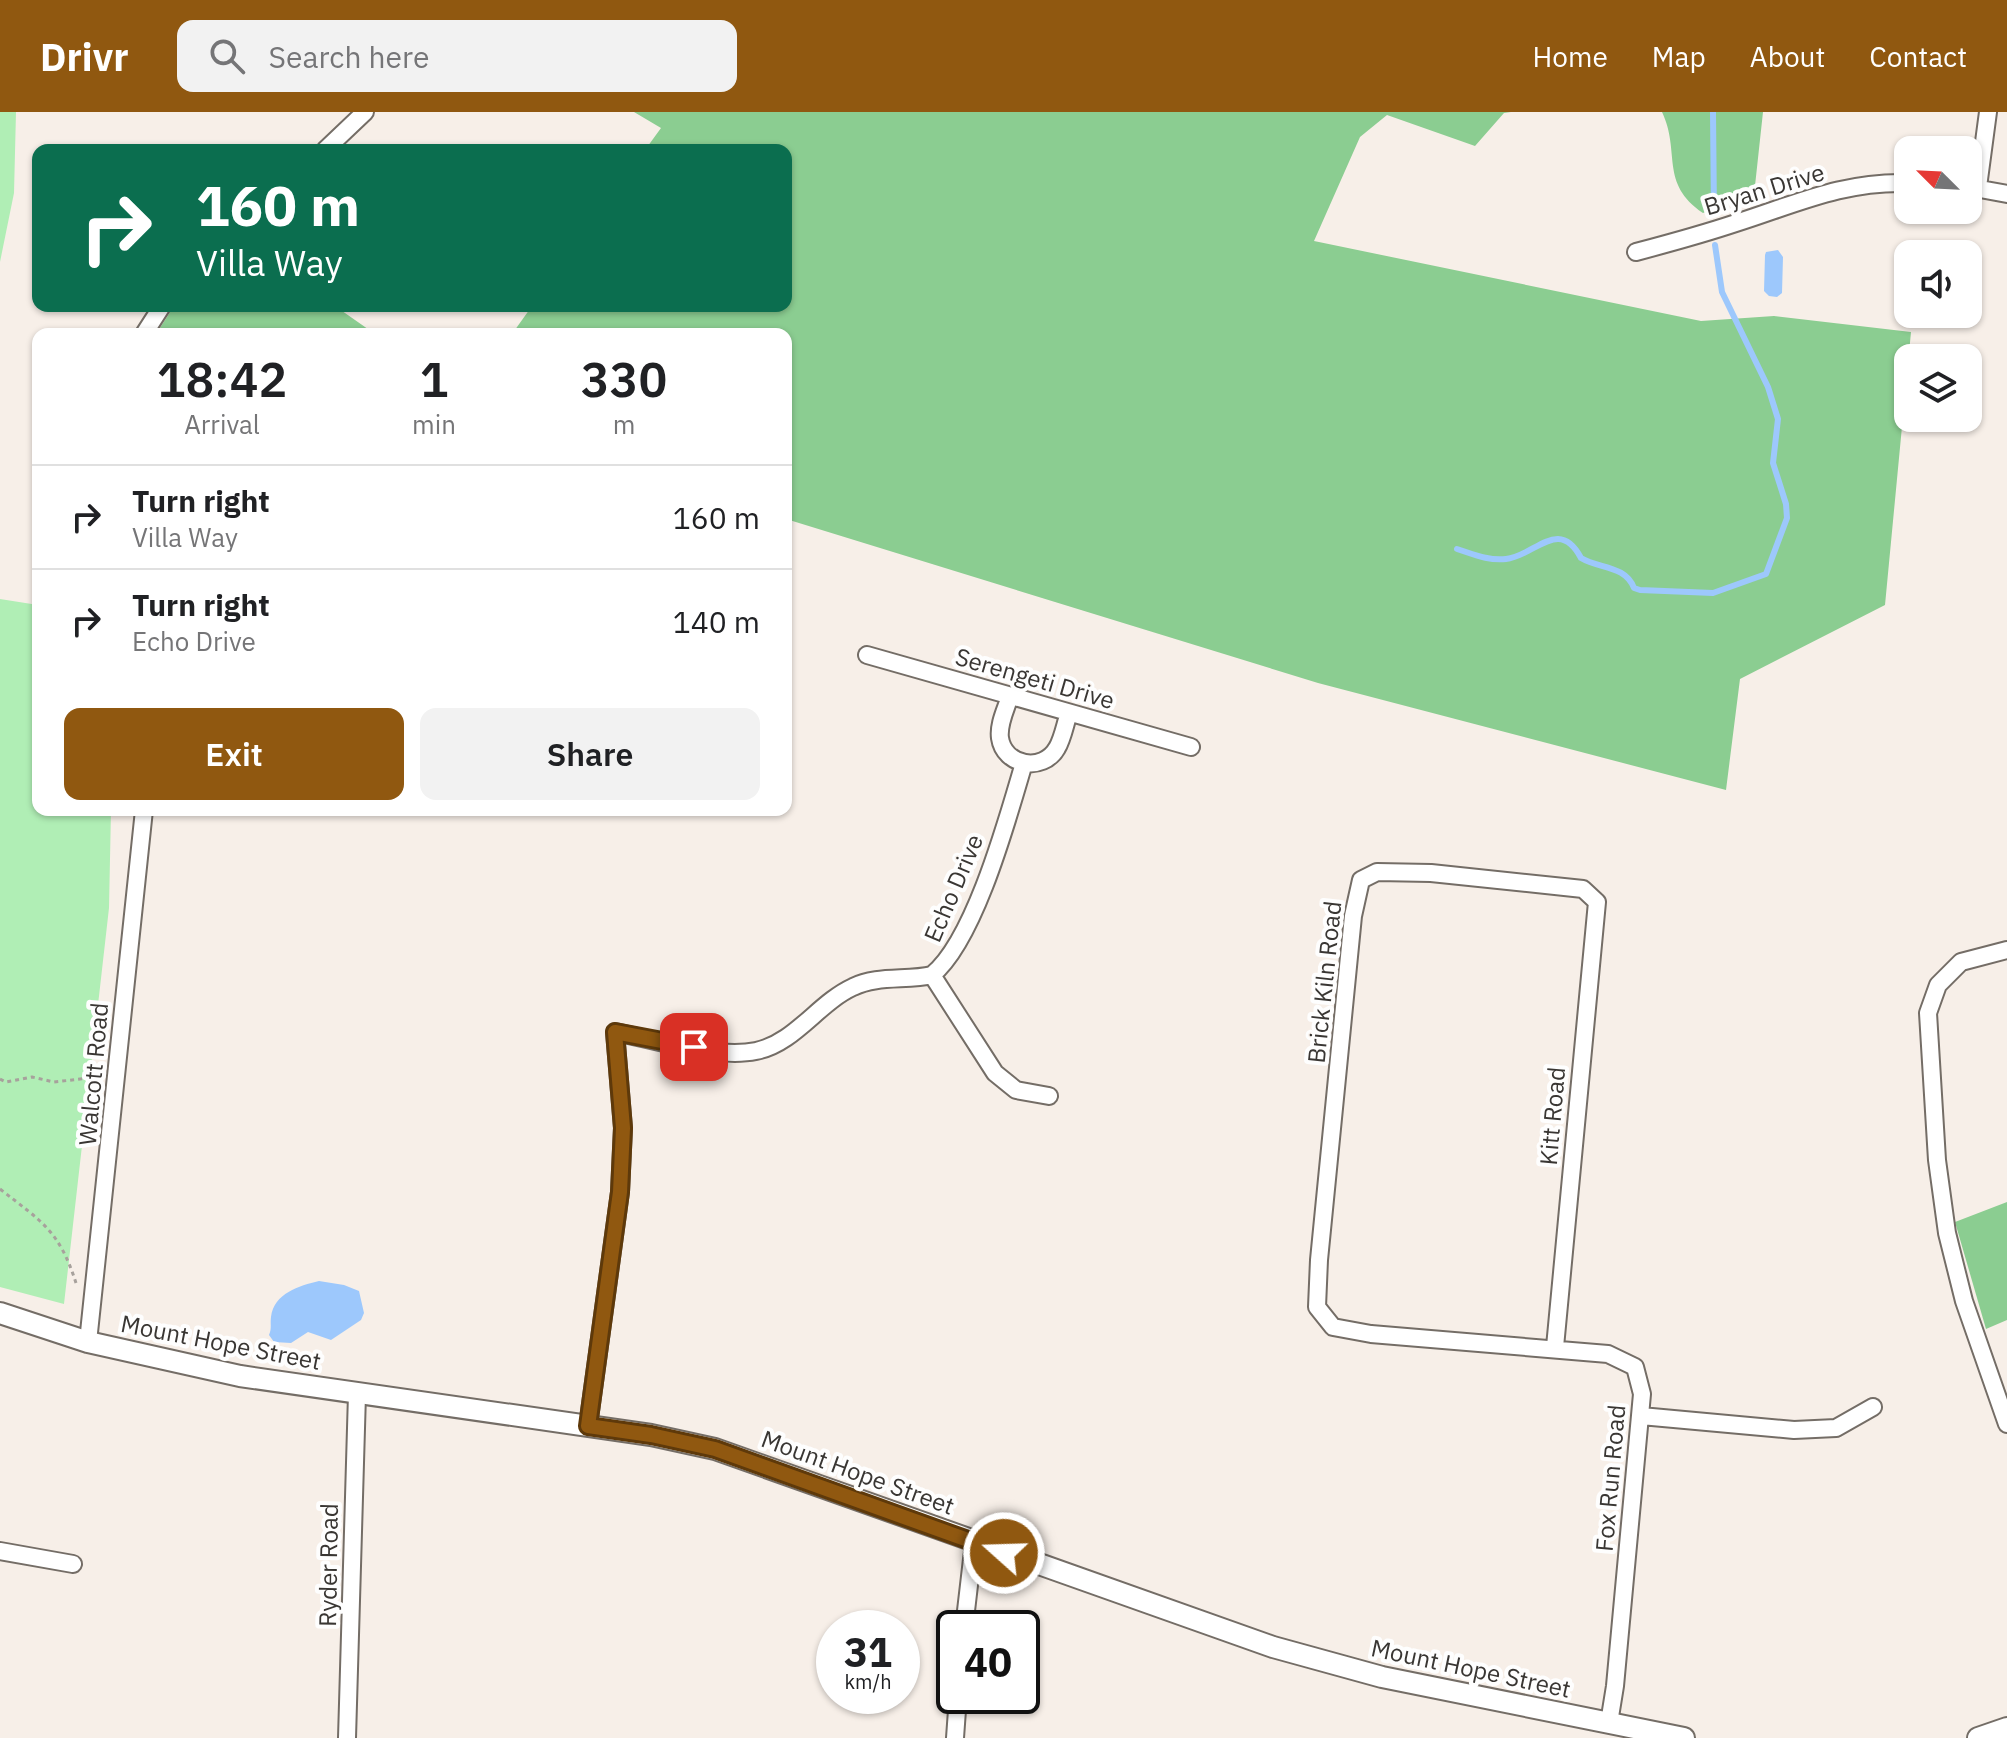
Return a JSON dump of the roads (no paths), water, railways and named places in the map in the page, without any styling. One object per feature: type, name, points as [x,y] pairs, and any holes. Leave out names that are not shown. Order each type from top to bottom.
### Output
[{"type":"street","points":[[331,144],[365,112]]},
{"type":"street","points":[[1982,142],[1988,112]]},
{"type":"street","name":"Bryan Drive","points":[[1636,252],[1737,223],[1819,193],[1894,182]]},
{"type":"street","points":[[1982,189],[2007,194]]},
{"type":"street","name":"Serengeti Drive","points":[[867,655],[1191,747]]},
{"type":"street","points":[[1010,696],[999,735],[1009,756],[1024,763],[1041,762],[1051,756],[1057,748],[1069,713]]},
{"type":"street","name":"Echo Drive","points":[[588,1426],[620,1192],[623,1128],[615,1032],[721,1052],[759,1051],[793,1032],[856,985],[932,975],[952,955],[984,885],[1024,763]]},
{"type":"street","name":"Walcott Road","points":[[88,1342],[143,816]]},
{"type":"street","name":"Brick Kiln Road","points":[[1324,1317],[1317,1307],[1319,1260],[1353,916],[1361,880],[1377,872],[1431,873],[1583,889],[1588,893]]},
{"type":"street","name":"Kitt Road","points":[[1555,1347],[1597,902],[1588,893]]},
{"type":"street","points":[[2007,950],[1961,962],[1938,985],[1928,1013],[1937,1160],[1947,1233],[1964,1301],[2007,1424]]},
{"type":"street","points":[[932,975],[995,1073],[1016,1090],[1049,1096]]},
{"type":"street","name":"Mount Hope Street","points":[[0,1313],[88,1342],[240,1376],[651,1435],[715,1449],[1314,1659],[1382,1677],[1684,1738]]},
{"type":"street","name":"Fox Run Road","points":[[1324,1317],[1333,1327],[1371,1334],[1555,1347],[1608,1354],[1635,1367],[1642,1394],[1641,1416],[1609,1723]]},
{"type":"street","name":"Ryder Road","points":[[347,1738],[357,1394]]},
{"type":"street","points":[[1641,1416],[1706,1423],[1836,1428],[1873,1407]]},
{"type":"street","points":[[966,1610],[974,1542]]},
{"type":"street","points":[[0,1551],[73,1564]]},
{"type":"street","points":[[955,1738],[957,1714]]},
{"type":"street","points":[[1978,1738],[2007,1728]]},
{"type":"water","points":[[1778,250],[1783,257],[1782,293],[1777,297],[1769,296],[1764,291],[1766,252]]},
{"type":"water","points":[[319,1281],[359,1291],[364,1313],[361,1320],[331,1340],[308,1332],[291,1343],[274,1342],[269,1335],[277,1302],[296,1288]]},
{"type":"waterway","points":[[1713,112],[1714,214]]},
{"type":"waterway","points":[[1457,549],[1487,558],[1506,559],[1555,539],[1564,540],[1573,546],[1581,558],[1618,571],[1634,588],[1640,590],[1713,593],[1766,574],[1787,518],[1786,504],[1773,463],[1778,419],[1768,387],[1722,292],[1715,245]]}]
